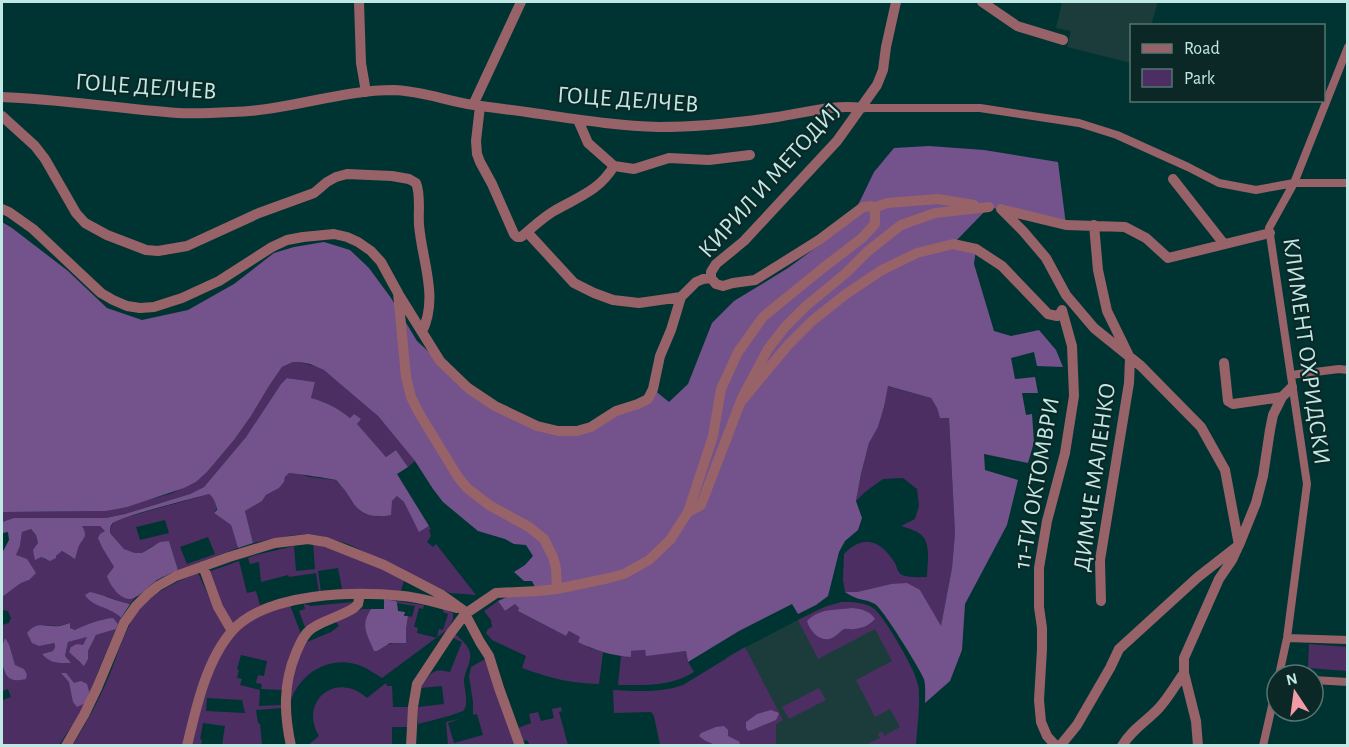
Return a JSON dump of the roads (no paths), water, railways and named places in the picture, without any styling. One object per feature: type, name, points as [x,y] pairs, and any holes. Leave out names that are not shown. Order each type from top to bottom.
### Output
[{"type":"street","points":[[359,2],[361,63],[366,92]]},
{"type":"street","points":[[521,2],[477,105],[476,141],[480,162],[514,234],[521,237],[553,212],[591,191],[608,176],[614,166]]},
{"type":"street","name":"КИРИЛ И МЕТОДИЈ","points":[[896,2],[883,70],[877,85],[837,141],[744,240],[716,264],[711,272],[711,278],[716,284],[723,286],[755,280],[819,240],[863,207],[873,208],[887,203],[938,199],[1001,209],[1066,225],[1125,227],[1146,238],[1168,258],[1270,233]]},
{"type":"street","points":[[982,2],[1017,26],[1063,40]]},
{"type":"street","name":"КЛИМЕНТ ОХРИДСКИ","points":[[1282,663],[1287,638],[1307,484],[1269,228],[1294,183],[1347,47]]},
{"type":"street","name":"ГОЦЕ ДЕЛЧЕВ","points":[[2,97],[179,113],[268,109],[366,92],[393,90],[578,120],[657,127],[701,127],[850,106],[862,108],[980,108],[1079,123],[1117,135],[1220,183],[1256,190],[1294,183],[1347,183]]},
{"type":"street","points":[[2,116],[35,146],[76,213],[85,223],[106,235],[146,250],[158,251],[187,246],[259,213],[314,193],[327,182],[346,174],[407,178],[416,183],[419,188],[419,227],[428,272],[428,311],[422,332]]},
{"type":"street","points":[[578,120],[588,143],[614,166],[634,169],[669,158],[709,160],[750,155]]},
{"type":"street","points":[[1173,178],[1224,244]]},
{"type":"street","points":[[688,512],[700,505],[740,403],[768,349],[785,327],[868,251],[901,225],[936,213],[989,207]]},
{"type":"street","points":[[411,746],[417,684],[464,612],[496,593],[557,589],[617,576],[644,564],[670,540],[688,512],[713,436],[721,390],[738,352],[763,317],[862,238],[875,224],[873,208]]},
{"type":"street","points":[[2,209],[33,229],[101,293],[127,306],[140,308],[154,307],[182,298],[219,281],[287,240],[334,234],[346,237],[371,251],[381,262],[440,362],[468,388],[495,406],[537,426],[558,431],[578,431],[591,427],[616,411],[648,399],[653,390],[660,356],[681,297],[639,303],[613,300],[594,293],[574,283],[527,232]]},
{"type":"street","points":[[1001,209],[1046,258],[1066,295],[1094,328],[1141,366],[1200,427],[1225,470],[1239,545]]},
{"type":"street","points":[[1094,225],[1098,270],[1107,311],[1130,358]]},
{"type":"street","points":[[740,403],[788,345],[812,321],[846,294],[882,270],[917,253],[953,244],[976,249],[1002,266],[1048,314],[1056,316],[1062,310]]},
{"type":"street","name":"КИРИЛ И МЕТОДИЈ","points":[[681,297],[696,282],[711,278]]},
{"type":"street","name":"11-ТИ ОКТОМВРИ","points":[[1058,746],[1047,736],[1041,722],[1039,700],[1042,638],[1039,568],[1047,521],[1065,453],[1074,396],[1072,346],[1062,310],[1063,299],[1060,284]]},
{"type":"street","points":[[398,293],[406,377],[411,397],[419,412],[467,488],[482,501],[529,527],[544,539],[556,568],[557,589]]},
{"type":"street","name":"ДИМЧЕ МАЛЕНКО","points":[[1101,601],[1100,560],[1129,382],[1130,358]]},
{"type":"street","points":[[1224,363],[1228,401],[1233,404],[1282,397]]},
{"type":"street","points":[[1198,746],[1196,721],[1184,673],[1184,658],[1219,579],[1239,545],[1256,503],[1273,415],[1292,381],[1339,369],[1347,370]]},
{"type":"street","points":[[66,746],[97,688],[124,623],[136,606],[158,586],[176,576],[245,551],[275,543],[316,540],[407,576],[442,595],[464,612],[489,656],[520,746]]},
{"type":"street","points":[[1058,746],[1077,724],[1119,649],[1198,577],[1239,545]]},
{"type":"street","points":[[203,566],[218,607],[232,631]]},
{"type":"street","points":[[187,746],[210,668],[224,643],[232,631],[267,609],[291,601],[360,594],[428,600],[464,612]]},
{"type":"street","points":[[291,746],[286,721],[286,694],[289,672],[300,644],[313,628],[354,608],[358,604],[360,594]]},
{"type":"street","points":[[1287,638],[1347,640]]},
{"type":"street","points":[[1122,746],[1127,737],[1168,697],[1184,673]]},
{"type":"street","points":[[1325,681],[1347,682]]},
{"type":"street","points":[[1263,746],[1268,723]]}]
